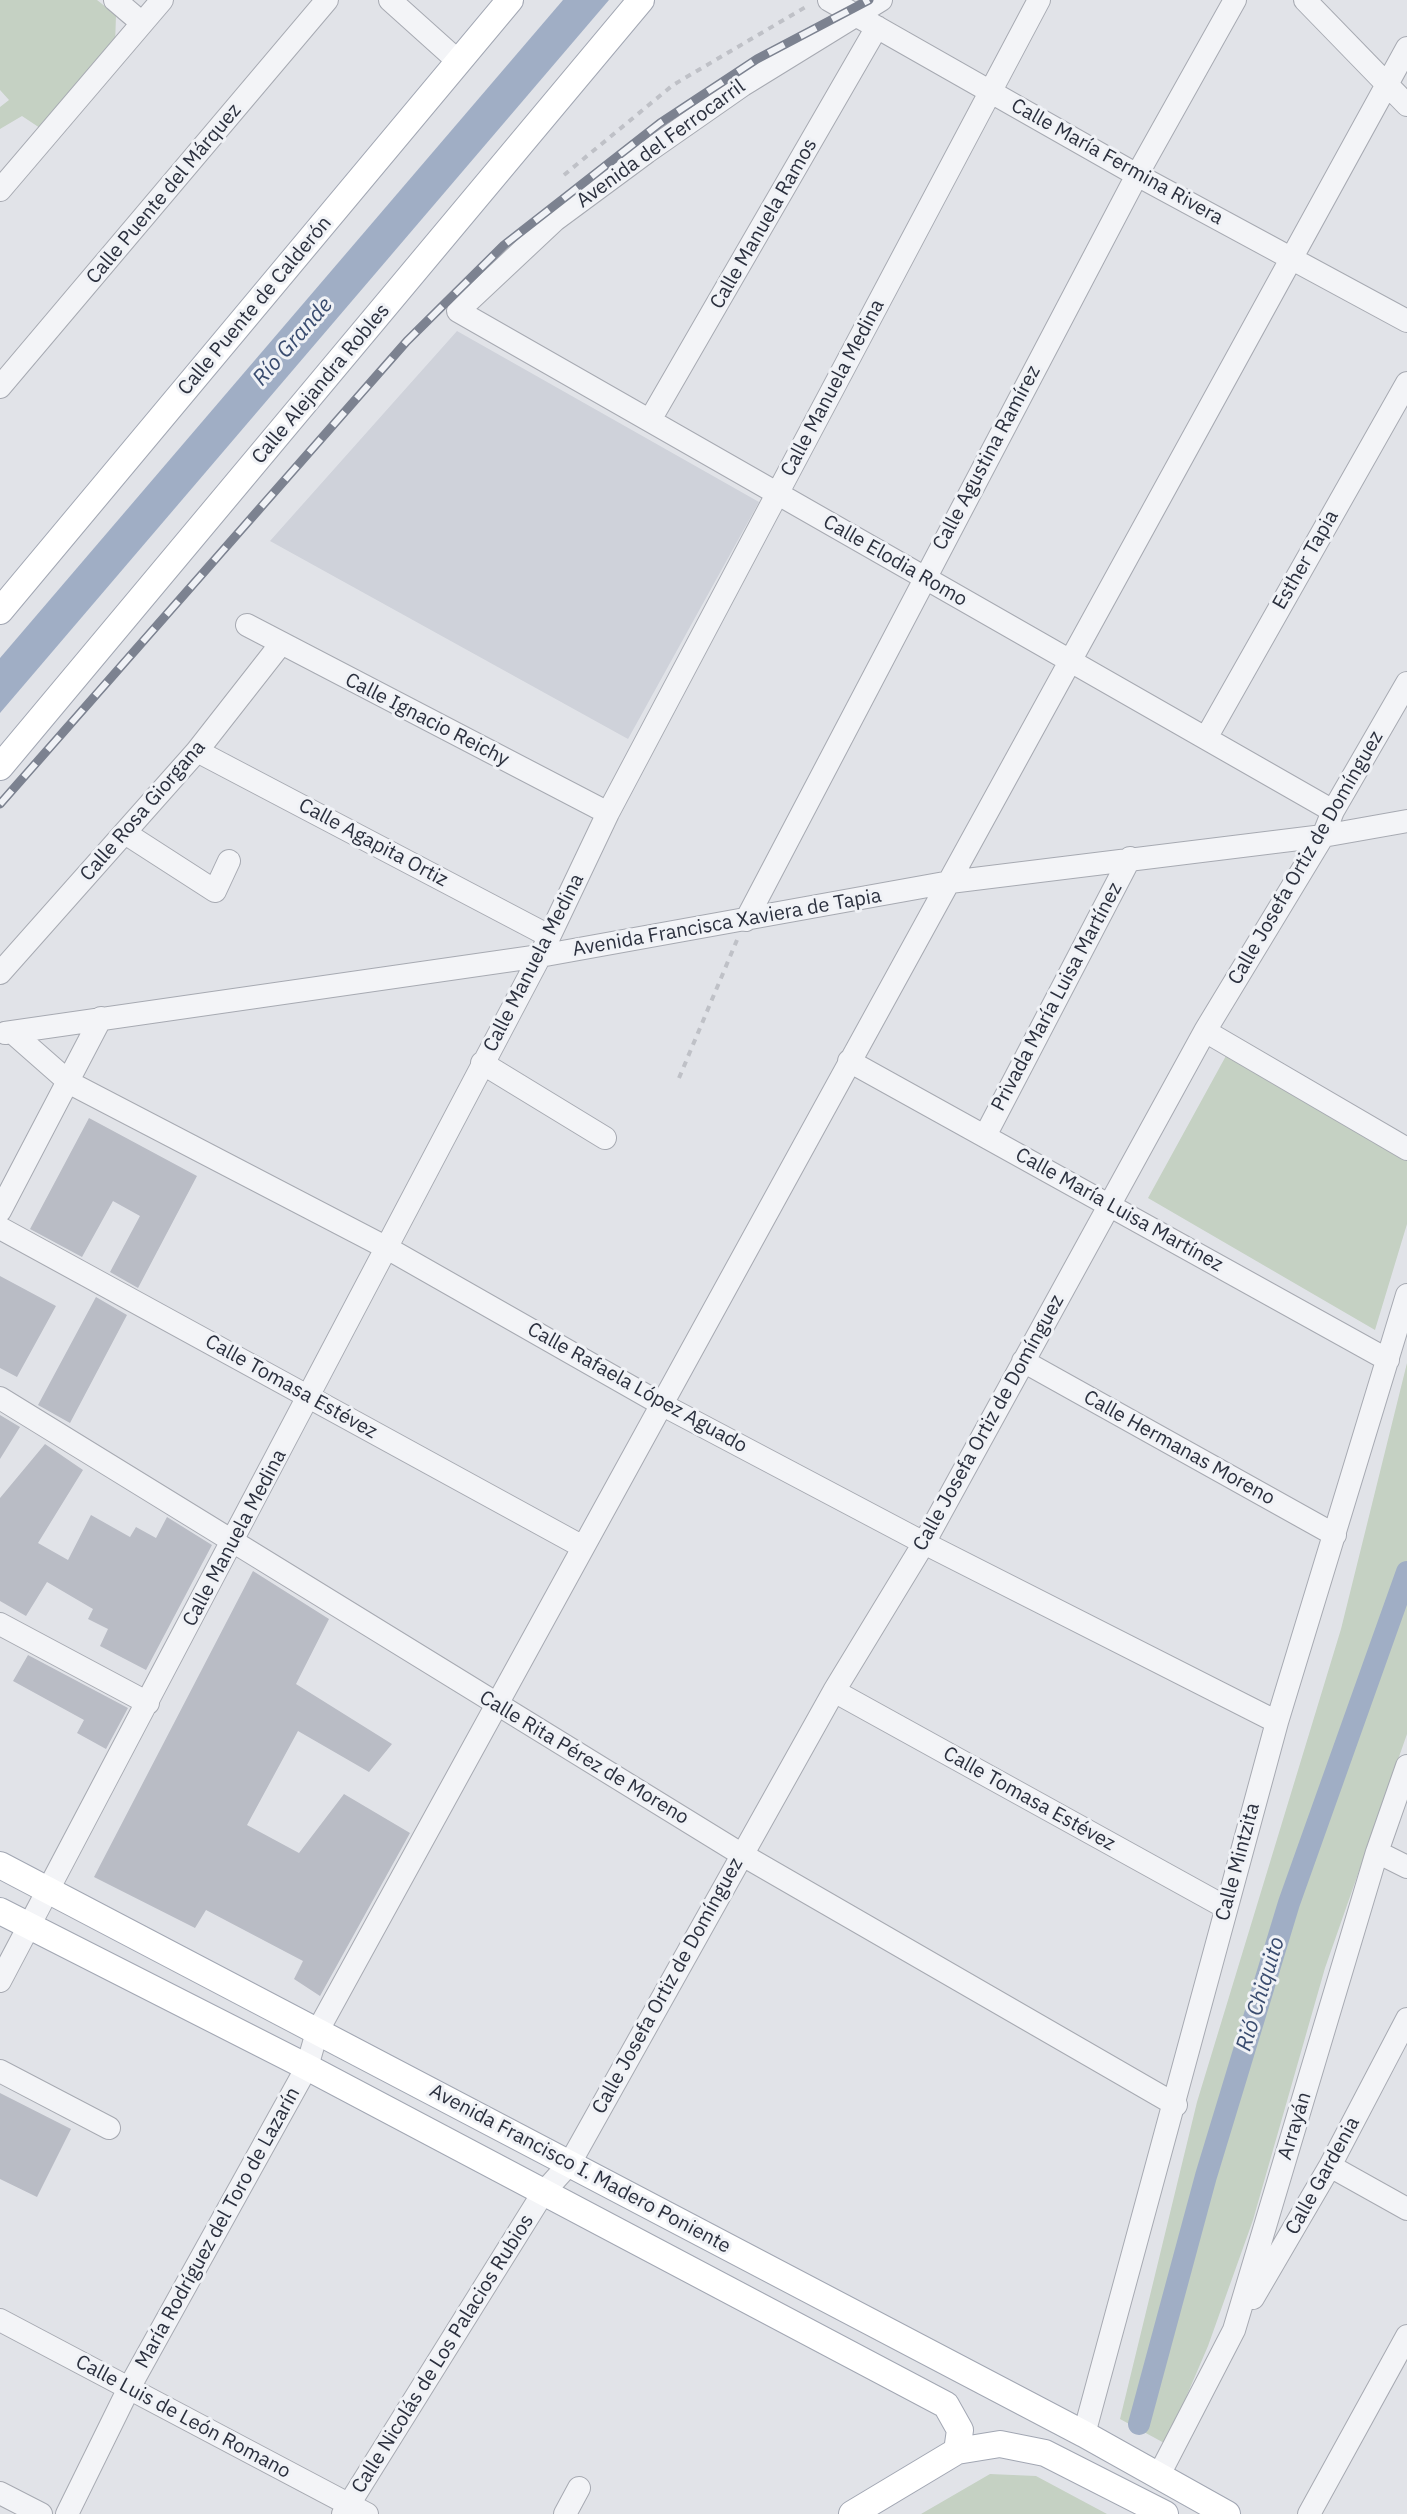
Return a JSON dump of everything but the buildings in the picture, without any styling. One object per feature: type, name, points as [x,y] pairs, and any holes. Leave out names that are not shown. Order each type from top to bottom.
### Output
[{"type":"main road","name":"Calle Puente de Calderón","points":[[4,597],[510,0]]},
{"type":"main road","name":"Calle Alejandra Robles","points":[[0,767],[641,0]]},
{"type":"main road","name":"Avenida Francisco I. Madero Poniente","points":[[0,1865],[1084,2434],[1159,2475],[1217,2513]]},
{"type":"main road","name":"Avenida Francisco I. Madero Poniente","points":[[0,1911],[307,2067],[946,2405],[960,2430],[957,2451]]},
{"type":"main road","points":[[852,2514],[957,2451],[1000,2444],[1045,2453],[1165,2514]]},
{"type":"main road","points":[[1159,2475],[1172,2514]]},
{"type":"street","points":[[115,0],[142,23]]},
{"type":"street","points":[[0,190],[162,0]]},
{"type":"street","name":"Calle Puente del Márquez","points":[[0,387],[327,0]]},
{"type":"street","points":[[390,0],[459,62]]},
{"type":"street","name":"Calle María Fermina Rivera","points":[[829,0],[1137,175],[1407,321]]},
{"type":"street","name":"Avenida del Ferrocarril","points":[[458,311],[555,220],[743,85],[881,0]]},
{"type":"street","name":"Calle Manuela Medina","points":[[0,1981],[387,1248],[544,946],[608,813],[1039,0]]},
{"type":"street","name":"Calle Agustina Ramírez","points":[[746,920],[1137,175],[1235,0]]},
{"type":"street","points":[[1305,0],[1384,85],[1407,105]]},
{"type":"street","name":"Calle Manuela Ramos","points":[[650,420],[877,27]]},
{"type":"street","name":"María Rodríguez del Toro de Lazarín","points":[[67,2514],[129,2388],[307,2067],[317,2032],[1407,48]]},
{"type":"street","name":"Calle Elodia Romo","points":[[458,311],[1333,811]]},
{"type":"street","name":"Esther Tapia","points":[[1206,738],[1407,383]]},
{"type":"street","name":"Calle Ignacio Reichy","points":[[247,625],[280,645],[608,813]]},
{"type":"street","name":"Calle Rosa Giorgana","points":[[0,973],[197,751],[280,645]]},
{"type":"street","name":"Calle Josefa Ortiz de Domínguez","points":[[543,2193],[570,2163],[834,1691],[924,1543],[1205,1031],[1323,836],[1333,811],[1407,683]]},
{"type":"street","name":"Calle Agapita Ortiz","points":[[197,751],[544,946]]},
{"type":"street","name":"Avenida Francisca Xaviera de Tapia","points":[[6,1033],[544,946],[746,920],[950,882],[1323,836],[1407,821]]},
{"type":"street","points":[[125,833],[215,891],[229,861]]},
{"type":"street","name":"Privada María Luisa Martínez","points":[[985,1136],[1130,858]]},
{"type":"street","points":[[0,1211],[70,1083],[101,1018]]},
{"type":"street","points":[[1205,1031],[1407,1149]]},
{"type":"street","name":"Calle Rafaela López Aguado","points":[[6,1033],[70,1083],[387,1248],[661,1404],[924,1543],[1277,1722]]},
{"type":"street","name":"Calle María Luisa Martínez","points":[[849,1061],[1112,1204],[1388,1360]]},
{"type":"street","points":[[482,1063],[605,1138]]},
{"type":"street","name":"Calle Tomasa Estévez","points":[[0,1228],[583,1547]]},
{"type":"street","name":"Calle Mintzita","points":[[1084,2434],[1176,2105],[1225,1907],[1277,1722],[1407,1295]]},
{"type":"street","name":"Calle Hermanas Moreno","points":[[1023,1361],[1335,1535]]},
{"type":"street","name":"Calle Rita Pérez de Moreno","points":[[0,1398],[741,1854],[1176,2105]]},
{"type":"street","points":[[0,1624],[148,1703]]},
{"type":"street","name":"Calle Tomasa Estévez","points":[[834,1691],[1225,1907]]},
{"type":"street","name":"Arrayán","points":[[1159,2475],[1234,2330],[1377,1852],[1407,1766]]},
{"type":"street","points":[[1377,1852],[1407,1867]]},
{"type":"street","name":"Calle Gardenia","points":[[1234,2330],[1330,2166],[1407,2019]]},
{"type":"street","points":[[0,2071],[109,2128]]},
{"type":"street","points":[[1330,2166],[1407,2209]]},
{"type":"street","name":"Calle Nicolás de Los Palacios Rubios","points":[[353,2511],[543,2193]]},
{"type":"street","name":"Calle Luis de León Romano","points":[[0,2320],[353,2511]]},
{"type":"street","points":[[1309,2514],[1407,2336]]},
{"type":"street","points":[[565,2514],[579,2488]]},
{"type":"street","points":[[0,2493],[41,2514]]},
{"type":"path","points":[[564,175],[673,85],[818,0]]},
{"type":"path","points":[[679,1078],[746,920]]},
{"type":"shaded area","points":[[457,331],[759,502],[628,739],[270,541]]},
{"type":"green space","points":[[0,0],[97,0],[116,15],[115,46],[40,128],[22,116],[0,129],[0,107],[9,100],[0,90]]},
{"type":"green space","points":[[1227,1054],[1407,1158],[1407,1224],[1375,1330],[1148,1198]]},
{"type":"green space","points":[[1407,1363],[1407,1734],[1325,1968],[1253,2220],[1208,2346],[1166,2444],[1120,2419],[1197,2102],[1341,1629]]},
{"type":"green space","points":[[990,2474],[1036,2476],[1107,2514],[921,2514]]},
{"type":"water","name":"Río Grande","points":[[563,0],[609,0],[0,713],[0,658]]},
{"type":"waterway","name":"Rió Chiquito","points":[[1139,2424],[1206,2176],[1289,1903],[1407,1572]]},
{"type":"railway","points":[[0,804],[407,341],[504,245],[660,123],[757,59],[869,0]]}]
